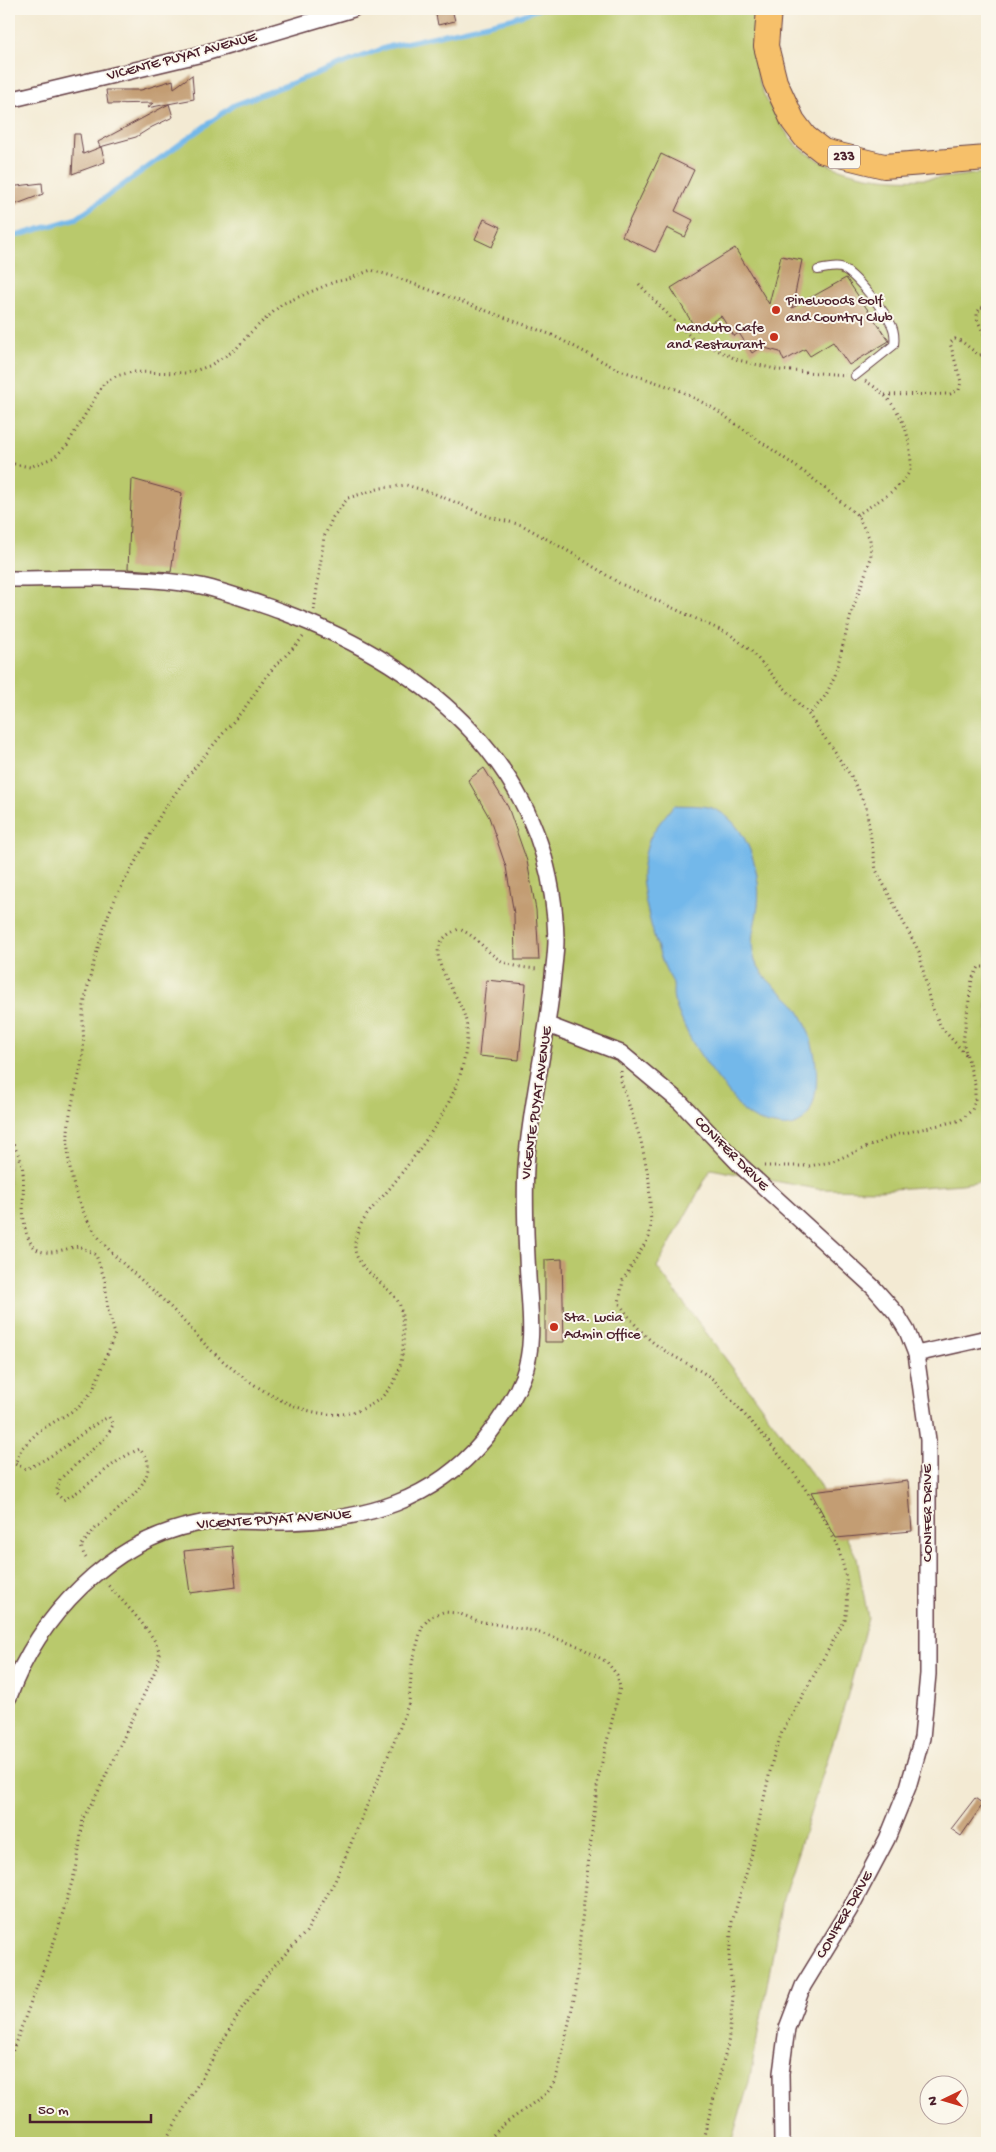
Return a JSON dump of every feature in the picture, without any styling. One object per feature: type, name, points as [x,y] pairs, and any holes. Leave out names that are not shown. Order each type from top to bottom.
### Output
[{"type":"main road","name":"233","points":[[769,9],[766,46],[775,82],[793,121],[805,137],[823,151],[884,166],[987,158]]},
{"type":"street","name":"VICENTE PUYAT AVENUE","points":[[9,100],[198,55],[354,9]]},
{"type":"street","name":"VICENTE PUYAT AVENUE","points":[[9,579],[142,579],[200,586],[240,597],[313,624],[390,663],[426,688],[484,746],[514,785],[537,836],[550,876],[556,941],[548,1025],[526,1162],[524,1203],[531,1315],[525,1373],[514,1395],[484,1440],[446,1478],[392,1507],[337,1519],[287,1522],[235,1520],[197,1524],[154,1536],[112,1560],[67,1602],[39,1638],[15,1679],[9,1697]]},
{"type":"street","name":"CONIFER DRIVE","points":[[548,1025],[621,1053],[681,1103],[741,1166],[873,1287],[896,1313],[908,1331],[916,1354],[928,1440],[928,1674],[922,1738],[908,1787],[887,1839],[850,1910],[803,1986],[786,2028],[780,2073],[782,2143]]},
{"type":"street","points":[[916,1354],[987,1338]]},
{"type":"lane","points":[[818,270],[838,268],[851,275],[875,302],[894,331],[894,345],[855,376]]},
{"type":"path","points":[[9,463],[30,467],[55,457],[67,445],[104,384],[116,376],[132,372],[188,373],[209,366],[235,350],[250,333],[282,304],[334,282],[349,279],[371,270],[437,291],[552,335],[617,369],[679,390],[713,408],[811,477],[857,514],[870,539],[871,558],[852,611],[835,675],[826,695],[809,715]]},
{"type":"path","points":[[639,284],[692,338],[738,360],[778,370],[855,376],[885,395],[895,407],[906,429],[910,446],[910,473],[896,488],[857,514]]},
{"type":"path","points":[[987,309],[981,307],[977,313],[977,319],[987,341]]},
{"type":"path","points":[[885,395],[950,394],[959,390],[961,382],[950,343],[955,339],[962,341],[979,356],[987,354]]},
{"type":"path","points":[[554,971],[516,966],[501,961],[488,951],[473,935],[460,929],[448,933],[437,946],[437,955],[448,982],[460,1001],[467,1026],[463,1060],[457,1086],[442,1116],[392,1186],[359,1227],[355,1249],[359,1262],[391,1291],[401,1307],[403,1361],[397,1378],[388,1392],[359,1410],[338,1415],[312,1412],[285,1403],[245,1376],[209,1348],[162,1298],[127,1269],[99,1239],[78,1201],[66,1149],[70,1114],[83,1052],[83,1008],[110,912],[121,887],[166,805],[226,728],[252,699],[277,664],[290,653],[313,624],[324,537],[333,517],[348,498],[381,488],[406,485],[433,493],[490,517],[522,525],[559,545],[619,583],[730,635],[750,650],[809,715],[836,751],[851,776],[866,807],[876,870],[919,952],[930,1002],[941,1027],[966,1055]]},
{"type":"path","points":[[741,1166],[809,1166],[831,1162],[896,1135],[961,1120],[972,1110],[975,1101],[975,1085],[963,1042],[972,979],[979,967],[987,966]]},
{"type":"path","points":[[621,1053],[621,1081],[641,1141],[649,1180],[651,1224],[649,1237],[623,1280],[619,1303],[632,1322],[650,1340],[714,1380],[810,1493],[830,1532],[845,1572],[848,1590],[845,1620],[782,1732],[773,1758],[751,1857],[732,1922],[729,1958],[733,1998],[728,2044],[702,2143]]},
{"type":"path","points":[[9,1136],[22,1164],[24,1221],[29,1240],[38,1250],[51,1252],[79,1246],[96,1256],[105,1280],[108,1310],[115,1334],[93,1390],[79,1407],[39,1431],[21,1449],[15,1464],[26,1469],[41,1462],[79,1437],[95,1423],[109,1417],[113,1425],[106,1437],[60,1479],[56,1493],[63,1500],[73,1495],[126,1454],[140,1449],[147,1460],[148,1472],[136,1492],[115,1514],[95,1529],[82,1546],[84,1555],[97,1572],[150,1633],[157,1644],[160,1654],[155,1671],[143,1697],[98,1792],[83,1818],[77,1865],[55,1939],[9,2060]]},
{"type":"path","points":[[164,2143],[242,2008],[272,1968],[306,1932],[335,1881],[400,1730],[409,1702],[412,1663],[422,1626],[431,1616],[443,1612],[458,1613],[478,1621],[534,1631],[578,1646],[607,1662],[617,1674],[620,1687],[598,1779],[579,1946],[576,1990],[559,2068],[555,2081],[547,2093],[502,2126],[485,2143]]},
{"type":"green space","points":[[539,9],[758,9],[756,54],[760,85],[780,124],[800,148],[821,161],[843,170],[866,176],[915,179],[987,172],[987,1180],[962,1184],[879,1190],[817,1189],[711,1169],[657,1267],[817,1481],[857,1558],[868,1618],[847,1698],[783,1899],[749,2082],[731,2143],[9,2143],[9,238],[77,218],[234,105],[387,47],[511,19]]},
{"type":"water","points":[[674,805],[705,806],[726,816],[735,825],[750,850],[755,864],[759,892],[752,939],[755,960],[767,979],[800,1012],[808,1031],[815,1059],[817,1078],[815,1097],[806,1118],[796,1124],[785,1126],[767,1123],[751,1117],[743,1110],[697,1050],[677,1008],[673,996],[672,982],[659,953],[651,924],[642,873],[650,838]]},
{"type":"building","points":[[435,9],[452,9],[455,21],[438,25]]},
{"type":"building","points":[[192,75],[194,99],[147,108],[153,103],[108,104],[106,90],[141,90],[173,80],[174,88]]},
{"type":"building","points":[[169,104],[173,117],[136,137],[100,147],[98,142]]},
{"type":"building","points":[[74,134],[80,134],[83,154],[101,147],[105,162],[72,174]]},
{"type":"building","points":[[661,154],[694,170],[675,211],[693,220],[685,237],[667,228],[655,252],[622,236]]},
{"type":"building","points":[[42,183],[43,194],[9,207],[9,187]]},
{"type":"building","points":[[484,219],[501,227],[492,247],[475,239]]},
{"type":"building","name":"Pinewoods Golf and Country Club","points":[[735,248],[769,304],[781,256],[802,260],[792,308],[846,278],[889,341],[849,365],[833,342],[810,356],[805,349],[784,361],[780,352],[761,347],[752,353],[739,333],[734,336],[721,316],[697,331],[671,288]]},
{"type":"building","points":[[132,479],[182,493],[171,572],[128,569]]},
{"type":"building","points":[[484,768],[508,807],[527,861],[536,910],[539,960],[515,960],[514,914],[506,867],[489,817],[468,780]]},
{"type":"building","points":[[486,980],[526,984],[519,1060],[479,1056]]},
{"type":"building","points":[[562,1259],[564,1342],[545,1342],[545,1260]]},
{"type":"building","points":[[908,1481],[912,1531],[836,1538],[811,1492]]},
{"type":"building","points":[[232,1546],[236,1587],[190,1593],[184,1551]]},
{"type":"building","points":[[975,1798],[983,1804],[961,1836],[951,1829]]},
{"type":"waterway","points":[[9,238],[77,218],[234,105],[387,47],[511,19],[539,9]]},
{"type":"place","name":"Pinewoods Golf and Country Club","points":[[776,310]]},
{"type":"place","name":"Manduto Cafe and Restaurant","points":[[774,337]]},
{"type":"place","name":"Sta. Lucia Admin Office","points":[[554,1327]]}]
